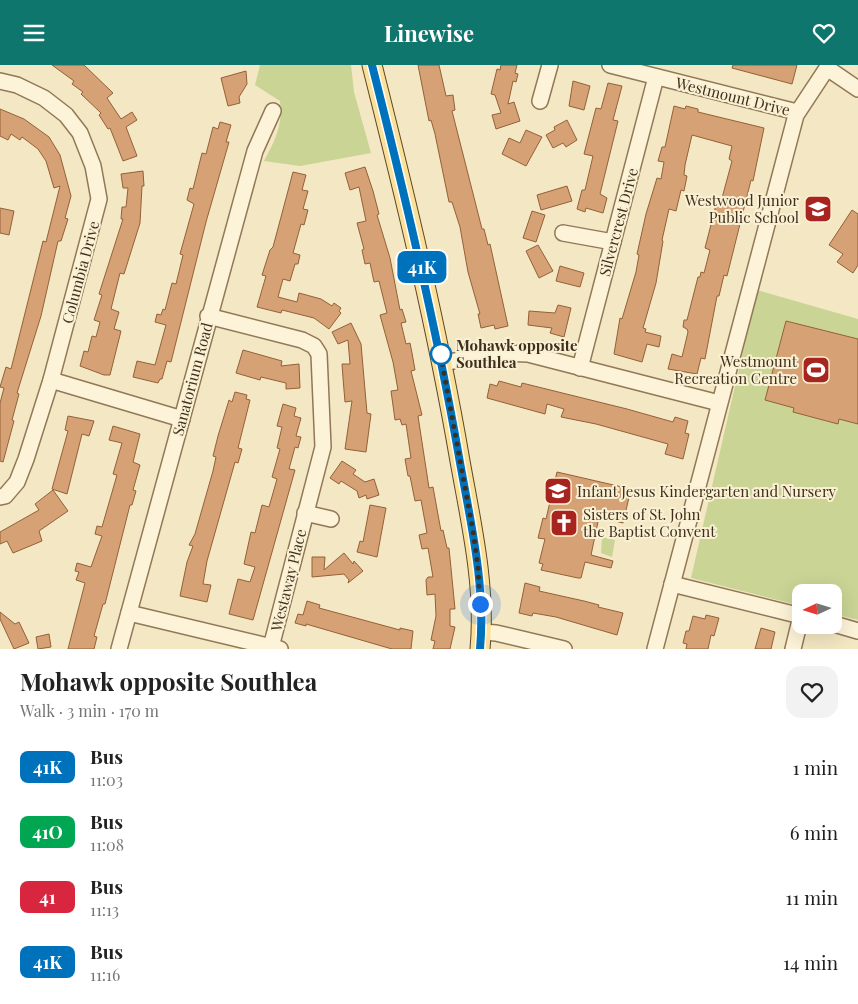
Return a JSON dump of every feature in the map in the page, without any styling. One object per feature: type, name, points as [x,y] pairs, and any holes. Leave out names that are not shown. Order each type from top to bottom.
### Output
[{"type":"main road","points":[[372,65],[443,363],[478,567],[481,641]]},
{"type":"street","points":[[540,101],[550,65]]},
{"type":"street","name":"Westmount Drive","points":[[610,65],[797,112]]},
{"type":"street","points":[[655,649],[797,112],[828,67],[858,89]]},
{"type":"street","name":"Silvercrest Drive","points":[[580,368],[656,77]]},
{"type":"street","name":"Columbia Drive","points":[[0,81],[16,85],[44,98],[66,115],[80,133],[93,166],[99,199],[51,380],[17,482],[0,497]]},
{"type":"street","name":"Sanatorium Road","points":[[119,649],[208,316],[255,151],[273,111]]},
{"type":"street","points":[[563,233],[613,242]]},
{"type":"street","name":"Westaway Place","points":[[208,316],[302,340],[314,346],[319,354],[323,447],[305,513],[276,648]]},
{"type":"street","points":[[443,363],[512,353],[719,403]]},
{"type":"street","points":[[51,380],[182,419]]},
{"type":"street","name":"Westaway Place","points":[[305,513],[331,519]]},
{"type":"street","points":[[672,584],[792,614]]},
{"type":"street","points":[[129,613],[276,648]]},
{"type":"street","points":[[842,626],[858,631]]},
{"type":"street","points":[[481,641],[496,633],[564,649]]},
{"type":"street","points":[[792,649],[796,634]]},
{"type":"green space","points":[[260,65],[351,65],[354,92],[371,153],[300,166],[264,161],[277,133],[281,110],[280,101],[255,85]]},
{"type":"green space","points":[[757,290],[858,319],[858,620],[842,616],[842,584],[792,584],[792,604],[691,578]]},
{"type":"green space","points":[[602,537],[615,540],[612,557],[601,553]]},
{"type":"building","points":[[52,65],[84,65],[113,93],[107,98],[121,119],[132,112],[137,120],[126,127],[137,156],[123,161],[110,128],[108,129],[99,115],[101,113],[81,94],[83,92],[72,84],[74,81]]},
{"type":"building","points":[[418,65],[439,65],[446,96],[453,95],[455,110],[452,111],[482,229],[484,229],[488,245],[490,244],[508,326],[495,329],[494,325],[481,328],[478,314],[480,314],[468,272],[460,227],[452,202],[449,202],[435,134],[431,120],[429,121]]},
{"type":"building","points":[[501,65],[517,65],[515,73],[518,74],[516,82],[513,81],[508,104],[514,102],[520,121],[496,129],[492,115],[501,113],[495,95],[491,94],[497,69],[500,70]]},
{"type":"building","points":[[733,65],[797,65],[792,84],[732,68]]},
{"type":"building","points":[[246,71],[247,84],[239,97],[240,103],[228,106],[221,78]]},
{"type":"building","points":[[573,81],[590,86],[584,110],[569,106]]},
{"type":"building","points":[[608,83],[622,86],[613,120],[618,121],[600,194],[607,198],[603,213],[586,208],[585,212],[577,209],[582,190],[585,190],[593,156],[584,154],[596,108],[601,109]]},
{"type":"building","points":[[674,106],[685,109],[686,106],[698,109],[698,112],[764,128],[753,181],[751,180],[727,276],[724,275],[719,296],[717,296],[705,359],[701,358],[697,374],[668,369],[672,354],[682,357],[688,332],[683,327],[684,320],[687,320],[698,277],[700,277],[701,272],[704,273],[710,250],[705,248],[718,197],[722,198],[732,161],[729,159],[732,146],[692,135],[685,165],[684,175],[687,176],[684,191],[681,190],[676,211],[669,209],[662,240],[656,283],[643,328],[646,329],[645,332],[661,336],[659,347],[647,344],[642,362],[614,354],[620,318],[622,319],[636,272],[639,255],[637,254],[646,214],[657,178],[661,179],[664,162],[658,161],[662,147],[665,147]]},
{"type":"building","points":[[0,109],[24,119],[49,137],[60,155],[71,196],[65,218],[68,219],[61,241],[58,241],[41,316],[17,393],[19,394],[12,420],[14,421],[3,462],[0,461],[0,403],[4,388],[0,387],[6,367],[11,369],[43,241],[46,242],[60,186],[54,188],[46,161],[38,149],[22,137],[20,140],[11,134],[8,140],[0,136]]},
{"type":"building","points":[[567,120],[577,140],[566,147],[563,143],[553,148],[546,135],[555,130],[554,127]]},
{"type":"building","points":[[220,122],[231,125],[226,142],[229,142],[206,222],[171,362],[167,361],[162,379],[158,383],[133,377],[137,361],[155,365],[166,325],[155,322],[157,314],[161,315],[163,309],[165,310],[172,283],[176,284],[183,255],[180,254],[194,204],[187,200],[190,188],[193,189],[202,153],[206,154],[213,127],[218,129]]},
{"type":"building","points":[[526,130],[542,137],[526,166],[502,154],[509,138],[520,143]]},
{"type":"building","points":[[365,167],[390,258],[400,310],[402,309],[406,322],[401,323],[406,344],[410,343],[415,370],[411,371],[422,415],[418,416],[429,488],[433,487],[441,531],[443,530],[447,548],[449,548],[455,609],[450,609],[450,626],[455,627],[450,649],[433,649],[435,641],[431,640],[436,616],[435,594],[427,595],[426,580],[428,577],[433,577],[428,548],[422,549],[419,535],[427,533],[421,500],[415,501],[405,459],[411,458],[406,424],[402,425],[400,419],[395,420],[391,391],[398,390],[393,362],[380,315],[387,313],[379,281],[374,282],[370,263],[365,264],[362,250],[364,249],[357,223],[366,221],[359,187],[350,190],[345,173]]},
{"type":"building","points":[[143,171],[144,186],[142,186],[140,223],[124,274],[120,273],[111,309],[119,312],[114,329],[121,331],[110,375],[104,375],[80,366],[84,351],[88,352],[92,336],[96,337],[100,322],[94,320],[102,295],[99,294],[123,219],[121,219],[122,207],[126,207],[128,188],[123,188],[121,174]]},
{"type":"building","points":[[293,172],[306,175],[302,190],[308,191],[303,209],[308,210],[304,225],[301,224],[293,253],[300,255],[298,264],[295,264],[290,281],[283,279],[278,297],[297,302],[299,293],[321,299],[332,306],[334,303],[341,308],[339,311],[341,313],[329,329],[314,318],[282,310],[281,313],[257,307],[266,276],[262,275],[270,250],[273,247]]},
{"type":"building","points":[[567,186],[572,201],[541,210],[537,195]]},
{"type":"building","points":[[0,208],[14,211],[9,235],[0,233]]},
{"type":"building","points":[[852,210],[858,214],[858,265],[853,273],[837,262],[843,254],[829,245]]},
{"type":"building","points":[[532,211],[545,215],[536,242],[523,238]]},
{"type":"building","points":[[538,245],[553,271],[539,278],[526,251]]},
{"type":"building","points":[[560,266],[584,273],[580,287],[556,281]]},
{"type":"building","points":[[558,305],[571,308],[564,337],[550,333],[552,328],[528,325],[529,311],[555,313]]},
{"type":"building","name":"Westmount Recreation Centre","points":[[786,321],[858,339],[858,424],[839,419],[838,424],[793,412],[794,408],[765,400]]},
{"type":"building","points":[[351,323],[361,344],[367,413],[371,414],[366,452],[345,449],[352,401],[345,402],[342,364],[350,364],[348,340],[338,344],[332,332]]},
{"type":"building","points":[[243,350],[282,361],[281,366],[299,364],[300,388],[286,389],[286,383],[261,377],[260,380],[236,373]]},
{"type":"building","points":[[499,381],[521,387],[522,383],[673,422],[675,417],[688,421],[685,433],[689,434],[683,459],[665,454],[668,444],[596,424],[561,417],[564,409],[547,404],[545,414],[487,398],[490,384],[497,386]]},
{"type":"building","points":[[235,392],[247,395],[246,399],[250,400],[238,448],[242,449],[238,463],[235,462],[207,561],[203,584],[211,585],[207,602],[180,596],[187,562],[193,546],[189,545],[195,534],[213,471],[216,457],[213,456],[218,436],[229,400],[232,402]]},
{"type":"building","points":[[283,404],[296,408],[294,416],[301,418],[296,436],[301,437],[298,448],[295,447],[289,469],[295,470],[253,620],[229,614],[238,579],[250,582],[255,567],[244,564],[251,532],[255,533],[262,505],[269,507],[277,479],[272,477],[280,449],[277,448],[282,427],[277,426]]},
{"type":"building","points":[[68,416],[94,421],[89,436],[82,434],[67,494],[52,489],[68,431],[65,430]]},
{"type":"building","points":[[113,426],[140,434],[133,462],[140,465],[133,490],[136,491],[132,505],[130,505],[105,604],[103,604],[94,636],[97,637],[94,649],[68,649],[85,583],[76,580],[79,572],[75,571],[77,563],[91,567],[102,536],[95,534],[97,526],[102,527],[117,475],[113,474],[122,443],[109,440]]},
{"type":"building","points":[[342,461],[356,470],[353,474],[365,482],[374,479],[379,495],[367,499],[366,495],[359,498],[357,491],[341,481],[339,484],[330,478]]},
{"type":"building","name":"Sisters of St. John the Baptist Convent","points":[[557,472],[631,489],[623,523],[599,517],[591,555],[613,561],[611,568],[585,562],[581,578],[541,570],[543,564],[539,563],[545,539],[538,538],[543,518],[546,519]]},
{"type":"building","points":[[53,490],[68,511],[39,531],[42,541],[13,553],[7,541],[0,544],[0,532],[39,510],[35,504]]},
{"type":"building","points":[[370,505],[386,508],[377,557],[357,552],[360,541],[363,542]]},
{"type":"building","points":[[344,553],[353,564],[354,561],[363,571],[348,583],[349,580],[344,574],[312,577],[312,557],[325,557],[324,570]]},
{"type":"building","points":[[525,583],[540,587],[539,591],[584,601],[599,605],[598,607],[623,613],[617,635],[556,617],[533,613],[532,616],[519,613]]},
{"type":"building","points":[[307,601],[320,605],[319,608],[400,630],[400,628],[413,631],[411,649],[392,649],[306,624],[306,626],[295,623],[298,614],[303,615]]},
{"type":"building","points":[[0,612],[15,624],[19,622],[29,643],[14,649],[0,619]]},
{"type":"building","points":[[706,615],[719,618],[714,636],[711,635],[708,649],[686,649],[687,644],[683,643],[693,616],[705,619]]},
{"type":"building","points":[[761,628],[775,632],[771,649],[755,649]]},
{"type":"building","points":[[49,634],[51,647],[38,649],[36,637]]},
{"type":"bus line","name":"41K","points":[[372,65],[443,363],[478,567],[482,632],[480,649]]},
{"type":"place","name":"Westwood Junior Public School","points":[[818,209]]},
{"type":"place","name":"Mohawk opposite Southlea","points":[[441,354]]},
{"type":"place","name":"Westmount Recreation Centre","points":[[816,370]]},
{"type":"place","name":"Infant Jesus Kindergarten and Nursery","points":[[558,491]]},
{"type":"place","name":"Sisters of St. John the Baptist Convent","points":[[564,523]]},
{"type":"route","points":[[441,354],[439,346],[473,531],[478,567],[480,604]]}]
